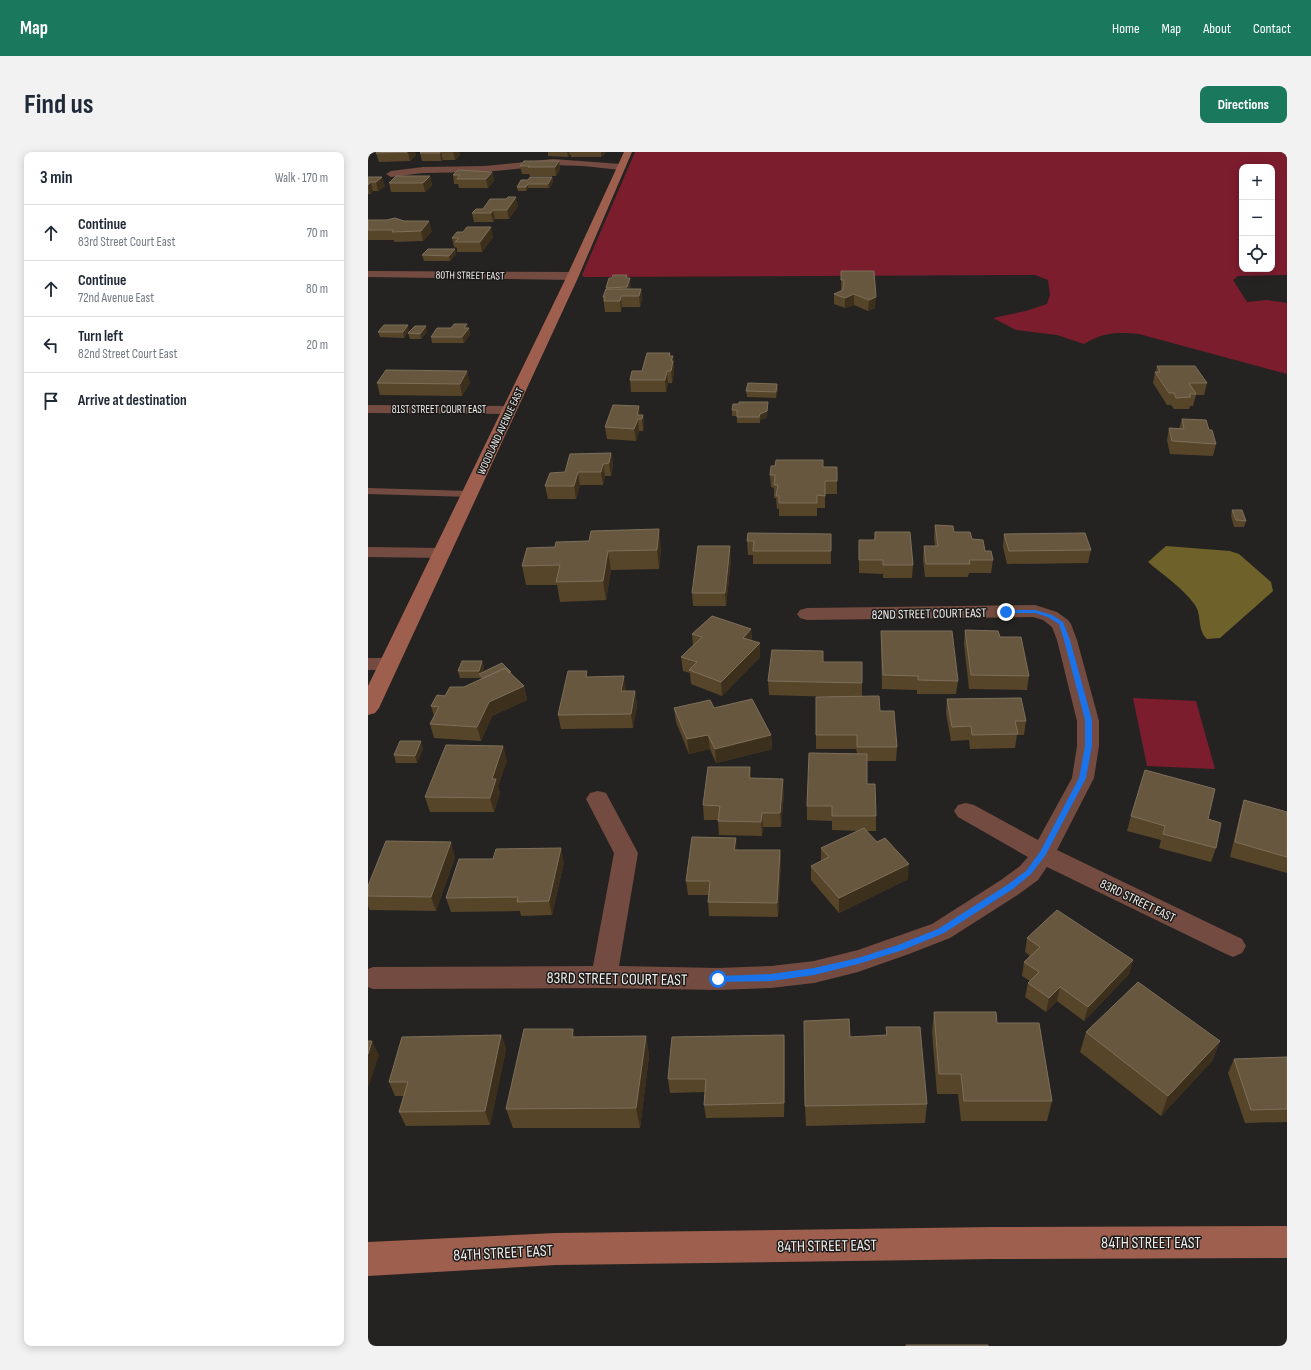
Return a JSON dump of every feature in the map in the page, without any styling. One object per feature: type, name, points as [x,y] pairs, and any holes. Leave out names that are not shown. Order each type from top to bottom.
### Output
[{"type":"street","name":"WOODLAND AVENUE EAST","points":[[368,708],[573,276],[628,152]]},
{"type":"street","points":[[391,174],[423,170],[478,170],[553,162],[583,163],[621,167]]},
{"type":"street","name":"80TH STREET EAST","points":[[368,274],[573,276]]},
{"type":"street","name":"81ST STREET COURT EAST","points":[[368,409],[510,410]]},
{"type":"street","points":[[368,552],[442,553]]},
{"type":"street","name":"82ND STREET COURT EAST","points":[[807,614],[1035,612],[1050,616]]},
{"type":"street","name":"83RD STREET COURT EAST","points":[[370,977],[604,977],[718,979],[771,977],[814,972],[858,961],[900,948],[941,931],[1010,887],[1029,872],[1043,854],[1083,778],[1088,746],[1088,720],[1067,640],[1061,624],[1050,616]]},
{"type":"street","points":[[368,664],[389,664]]},
{"type":"street","points":[[598,799],[626,853],[604,977]]},
{"type":"street","name":"83RD STREET EAST","points":[[966,810],[1043,854],[1233,946]]},
{"type":"street","name":"84TH STREET EAST","points":[[368,1259],[564,1249],[994,1243],[1287,1242]]},
{"type":"lane","points":[[368,492],[470,494]]},
{"type":"shaded area","points":[[635,152],[1287,152],[1287,275],[1238,276],[1233,280],[1247,302],[1267,300],[1287,303],[1287,374],[1139,334],[1124,333],[1104,335],[1084,344],[1057,335],[1016,330],[993,318],[1026,311],[1047,304],[1050,295],[1048,280],[1035,275],[584,277],[582,275]]},
{"type":"shaded area","points":[[1166,546],[1230,551],[1239,554],[1271,582],[1273,591],[1220,638],[1207,639],[1202,631],[1195,605],[1179,587],[1148,562]]},
{"type":"shaded area","points":[[1133,698],[1196,701],[1215,769],[1147,766]]},
{"type":"building","points":[[378,152],[407,152],[376,153]]},
{"type":"building","points":[[440,152],[440,153],[420,153]]},
{"type":"building","points":[[524,161],[559,161],[555,167],[520,166]]},
{"type":"building","points":[[458,170],[492,172],[486,179],[457,179],[460,175],[453,175]]},
{"type":"building","points":[[396,176],[430,176],[423,183],[389,183]]},
{"type":"building","points":[[368,177],[382,177],[376,182],[371,182],[368,185]]},
{"type":"building","points":[[530,177],[552,177],[548,184],[528,184],[526,187],[517,187],[521,180],[528,180]]},
{"type":"building","points":[[508,197],[516,197],[507,210],[493,210],[491,213],[472,213],[476,209],[483,209],[490,199],[506,199]]},
{"type":"building","points":[[395,218],[404,221],[429,221],[421,231],[392,232],[393,230],[368,230],[368,220],[387,220]]},
{"type":"building","points":[[467,227],[491,227],[480,242],[455,242],[459,238],[452,238],[457,232],[463,232]]},
{"type":"building","points":[[428,249],[455,249],[449,256],[422,255]]},
{"type":"building","points":[[841,271],[874,271],[876,297],[869,300],[854,294],[845,298],[834,294],[843,290],[844,280],[841,280]]},
{"type":"building","points":[[613,275],[627,275],[626,278],[630,278],[627,287],[606,288],[609,278],[612,278]]},
{"type":"building","points":[[606,289],[641,289],[639,296],[621,296],[620,301],[604,301],[605,297],[603,297]]},
{"type":"building","points":[[454,324],[467,324],[464,328],[469,328],[462,337],[431,337],[437,328],[451,328]]},
{"type":"building","points":[[384,325],[408,325],[403,332],[378,332]]},
{"type":"building","points":[[415,326],[426,326],[420,334],[408,333]]},
{"type":"building","points":[[647,353],[670,353],[669,356],[673,356],[671,361],[673,361],[671,371],[667,371],[665,380],[630,380],[632,371],[642,371]]},
{"type":"building","points":[[1157,366],[1195,366],[1207,383],[1189,383],[1196,394],[1189,394],[1191,397],[1176,398],[1174,393],[1169,393],[1155,372],[1160,372]]},
{"type":"building","points":[[386,370],[467,371],[460,384],[377,383]]},
{"type":"building","points":[[748,383],[777,384],[776,392],[746,391]]},
{"type":"building","points":[[739,402],[768,402],[767,411],[760,414],[759,417],[737,417],[737,410],[732,410],[733,404],[739,404]]},
{"type":"building","points":[[613,405],[639,406],[637,415],[643,415],[642,419],[638,419],[634,429],[605,427]]},
{"type":"building","points":[[1182,419],[1206,420],[1209,430],[1212,430],[1216,444],[1172,441],[1169,428],[1184,429]]},
{"type":"building","points":[[611,453],[609,463],[603,464],[601,472],[578,472],[574,486],[545,486],[550,473],[565,472],[570,454]]},
{"type":"building","points":[[776,460],[823,460],[823,467],[837,467],[837,481],[825,481],[825,496],[817,495],[817,503],[779,503],[779,496],[776,496],[778,485],[774,485],[775,475],[770,475],[771,466],[775,466]]},
{"type":"building","points":[[1232,510],[1242,510],[1246,521],[1236,520]]},
{"type":"building","points":[[935,525],[953,526],[954,532],[970,532],[972,539],[983,540],[985,551],[991,551],[993,560],[969,560],[970,564],[926,564],[924,546],[938,546]]},
{"type":"building","points":[[659,529],[657,550],[608,551],[603,581],[556,582],[560,565],[522,566],[527,548],[555,547],[556,542],[589,541],[591,531]]},
{"type":"building","points":[[875,532],[910,532],[913,565],[883,565],[883,560],[859,560],[859,540],[875,540]]},
{"type":"building","points":[[748,533],[831,534],[831,551],[753,551],[754,541],[747,541]]},
{"type":"building","points":[[1085,533],[1091,550],[1009,551],[1004,534]]},
{"type":"building","points":[[698,546],[730,546],[725,593],[692,593]]},
{"type":"building","points":[[712,616],[751,629],[743,638],[760,643],[721,682],[689,670],[697,662],[681,657],[702,637],[692,634]]},
{"type":"building","points":[[965,630],[998,631],[1000,637],[1021,637],[1029,676],[971,675]]},
{"type":"building","points":[[881,631],[952,631],[958,681],[918,680],[918,676],[883,675]]},
{"type":"building","points":[[772,650],[823,651],[823,662],[862,662],[862,683],[768,681]]},
{"type":"building","points":[[462,661],[482,661],[479,671],[458,671]]},
{"type":"building","points":[[502,663],[511,672],[509,673],[505,668],[484,678],[479,674]]},
{"type":"building","points":[[505,668],[524,686],[489,702],[477,727],[430,724],[439,707],[431,706],[437,695],[445,696],[450,687],[464,687]]},
{"type":"building","points":[[568,671],[587,671],[586,677],[624,676],[621,691],[635,691],[631,714],[558,715]]},
{"type":"building","points":[[879,696],[880,711],[894,711],[897,747],[857,747],[857,735],[816,735],[816,697]]},
{"type":"building","points":[[1021,698],[1026,721],[1015,721],[1018,734],[972,735],[971,726],[952,727],[947,699]]},
{"type":"building","points":[[752,699],[771,735],[715,749],[708,735],[687,739],[674,708],[710,700],[714,708]]},
{"type":"building","points":[[400,741],[421,741],[415,756],[394,755]]},
{"type":"building","points":[[446,745],[503,746],[492,779],[496,779],[490,798],[425,797]]},
{"type":"building","points":[[809,753],[867,754],[867,784],[875,784],[876,816],[832,816],[832,806],[807,806]]},
{"type":"building","points":[[708,767],[750,767],[749,778],[783,779],[780,813],[762,813],[761,822],[718,821],[720,806],[703,805]]},
{"type":"building","points":[[1145,770],[1215,789],[1208,819],[1221,823],[1216,848],[1163,834],[1165,826],[1131,816]]},
{"type":"building","points":[[1244,800],[1287,812],[1287,857],[1235,842]]},
{"type":"building","points":[[864,828],[877,842],[885,838],[909,864],[839,898],[811,866],[829,857],[821,848]]},
{"type":"building","points":[[692,837],[736,838],[734,850],[780,850],[777,903],[708,902],[710,881],[686,881]]},
{"type":"building","points":[[386,841],[451,842],[431,897],[368,896],[368,886]]},
{"type":"building","points":[[561,848],[549,901],[517,902],[518,897],[446,898],[459,859],[493,859],[496,849]]},
{"type":"building","points":[[1057,910],[1133,960],[1088,1007],[1060,987],[1049,998],[1028,983],[1039,972],[1024,962],[1040,947],[1027,938]]},
{"type":"building","points":[[1138,982],[1220,1041],[1168,1096],[1086,1032]]},
{"type":"building","points":[[934,1012],[996,1012],[997,1023],[1039,1023],[1052,1101],[964,1101],[961,1074],[939,1074]]},
{"type":"building","points":[[849,1019],[850,1037],[887,1035],[886,1027],[920,1027],[927,1104],[805,1106],[804,1021]]},
{"type":"building","points":[[524,1029],[573,1029],[572,1037],[646,1036],[636,1108],[506,1109]]},
{"type":"building","points":[[501,1035],[485,1111],[399,1112],[408,1082],[389,1082],[402,1037]]},
{"type":"building","points":[[784,1035],[784,1103],[704,1105],[706,1079],[668,1079],[672,1037]]},
{"type":"building","points":[[368,1041],[372,1041],[368,1054]]},
{"type":"building","points":[[1287,1057],[1287,1109],[1251,1110],[1234,1059]]},
{"type":"building","points":[[988,1345],[988,1346],[906,1346]]},
{"type":"route","points":[[718,979],[771,977],[814,972],[858,961],[900,948],[941,931],[1010,887],[1029,872],[1043,854],[1083,778],[1088,746],[1088,720],[1067,640],[1061,624],[1050,616],[1035,612],[1006,612]]}]
